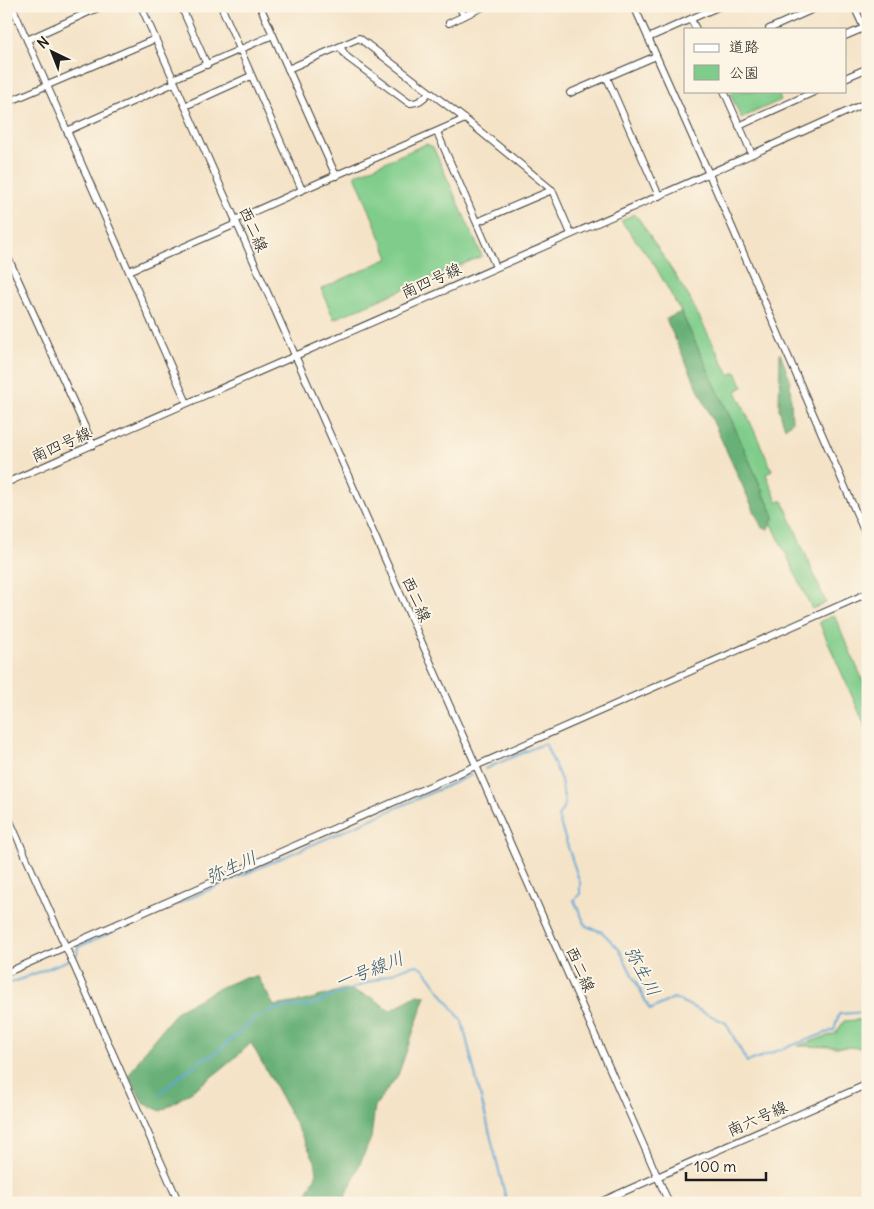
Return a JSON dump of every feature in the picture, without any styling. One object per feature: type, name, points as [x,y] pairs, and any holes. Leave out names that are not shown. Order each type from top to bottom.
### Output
[{"type":"street","points":[[12,6],[187,403]]},
{"type":"street","points":[[27,40],[102,6]]},
{"type":"street","name":"西二線","points":[[140,6],[669,1203]]},
{"type":"street","points":[[181,6],[207,64]]},
{"type":"street","points":[[221,6],[302,190]]},
{"type":"street","points":[[260,6],[336,176]]},
{"type":"street","points":[[459,6],[464,16]]},
{"type":"street","points":[[449,23],[486,6]]},
{"type":"street","points":[[634,6],[868,540]]},
{"type":"street","points":[[648,38],[720,6]]},
{"type":"street","points":[[771,28],[820,6]]},
{"type":"street","points":[[854,6],[868,36]]},
{"type":"street","points":[[691,19],[696,28]]},
{"type":"street","points":[[846,36],[864,28]]},
{"type":"street","points":[[67,130],[207,64],[273,36]]},
{"type":"street","points":[[288,69],[359,38],[465,119],[552,190],[571,234]]},
{"type":"street","points":[[6,103],[155,39]]},
{"type":"street","points":[[340,47],[347,57],[409,103],[414,104],[424,98],[429,92]]},
{"type":"street","points":[[570,93],[656,56]]},
{"type":"street","points":[[846,78],[868,68]]},
{"type":"street","points":[[184,106],[252,76]]},
{"type":"street","points":[[607,78],[659,196]]},
{"type":"street","points":[[724,92],[752,154]]},
{"type":"street","points":[[739,126],[814,92]]},
{"type":"street","name":"南四号線","points":[[6,483],[709,174],[868,102]]},
{"type":"street","points":[[129,271],[302,190],[465,119]]},
{"type":"street","points":[[437,132],[496,267]]},
{"type":"street","points":[[477,222],[552,190]]},
{"type":"street","points":[[6,253],[93,445]]},
{"type":"street","points":[[6,973],[868,593]]},
{"type":"street","points":[[6,812],[179,1203]]},
{"type":"street","name":"南六号線","points":[[598,1203],[868,1084]]},
{"type":"green space","points":[[777,92],[781,100],[741,118],[730,93]]},
{"type":"green space","points":[[426,144],[433,147],[482,256],[334,319],[321,289],[389,258],[355,175]]},
{"type":"green space","points":[[634,214],[689,297],[729,375],[736,372],[743,387],[736,391],[772,470],[766,474],[777,501],[783,501],[826,603],[812,609],[771,522],[774,516],[681,312],[654,264],[621,221]]},
{"type":"green space","points":[[681,312],[774,517],[768,529],[762,528],[666,319]]},
{"type":"green space","points":[[780,353],[790,380],[792,422],[785,428],[779,409]]},
{"type":"green space","points":[[834,615],[868,692],[868,732],[819,622]]},
{"type":"green space","points":[[258,977],[274,1006],[304,1001],[346,989],[373,998],[390,1011],[417,995],[426,996],[398,1075],[375,1106],[371,1138],[343,1203],[302,1203],[317,1173],[315,1161],[251,1043],[208,1079],[161,1111],[143,1103],[129,1075],[146,1049],[178,1010],[219,988],[243,978]]},
{"type":"green space","points":[[868,1019],[868,1048],[798,1046],[836,1033],[844,1021]]},
{"type":"waterway","name":"弥生川","points":[[485,769],[545,743],[561,780],[565,804],[558,817],[580,883],[580,894],[574,900],[586,926],[602,932],[619,949],[650,1010],[674,998],[726,1023],[747,1062],[834,1030],[839,1014],[868,1012]]},
{"type":"waterway","name":"弥生川","points":[[74,958],[78,947],[472,775]]},
{"type":"waterway","name":"弥生川","points":[[6,985],[69,960]]},
{"type":"waterway","name":"一号線川","points":[[159,1094],[203,1059],[216,1053],[252,1021],[266,1013],[279,1008],[308,1006],[417,965],[424,969],[462,1021],[507,1203]]}]
